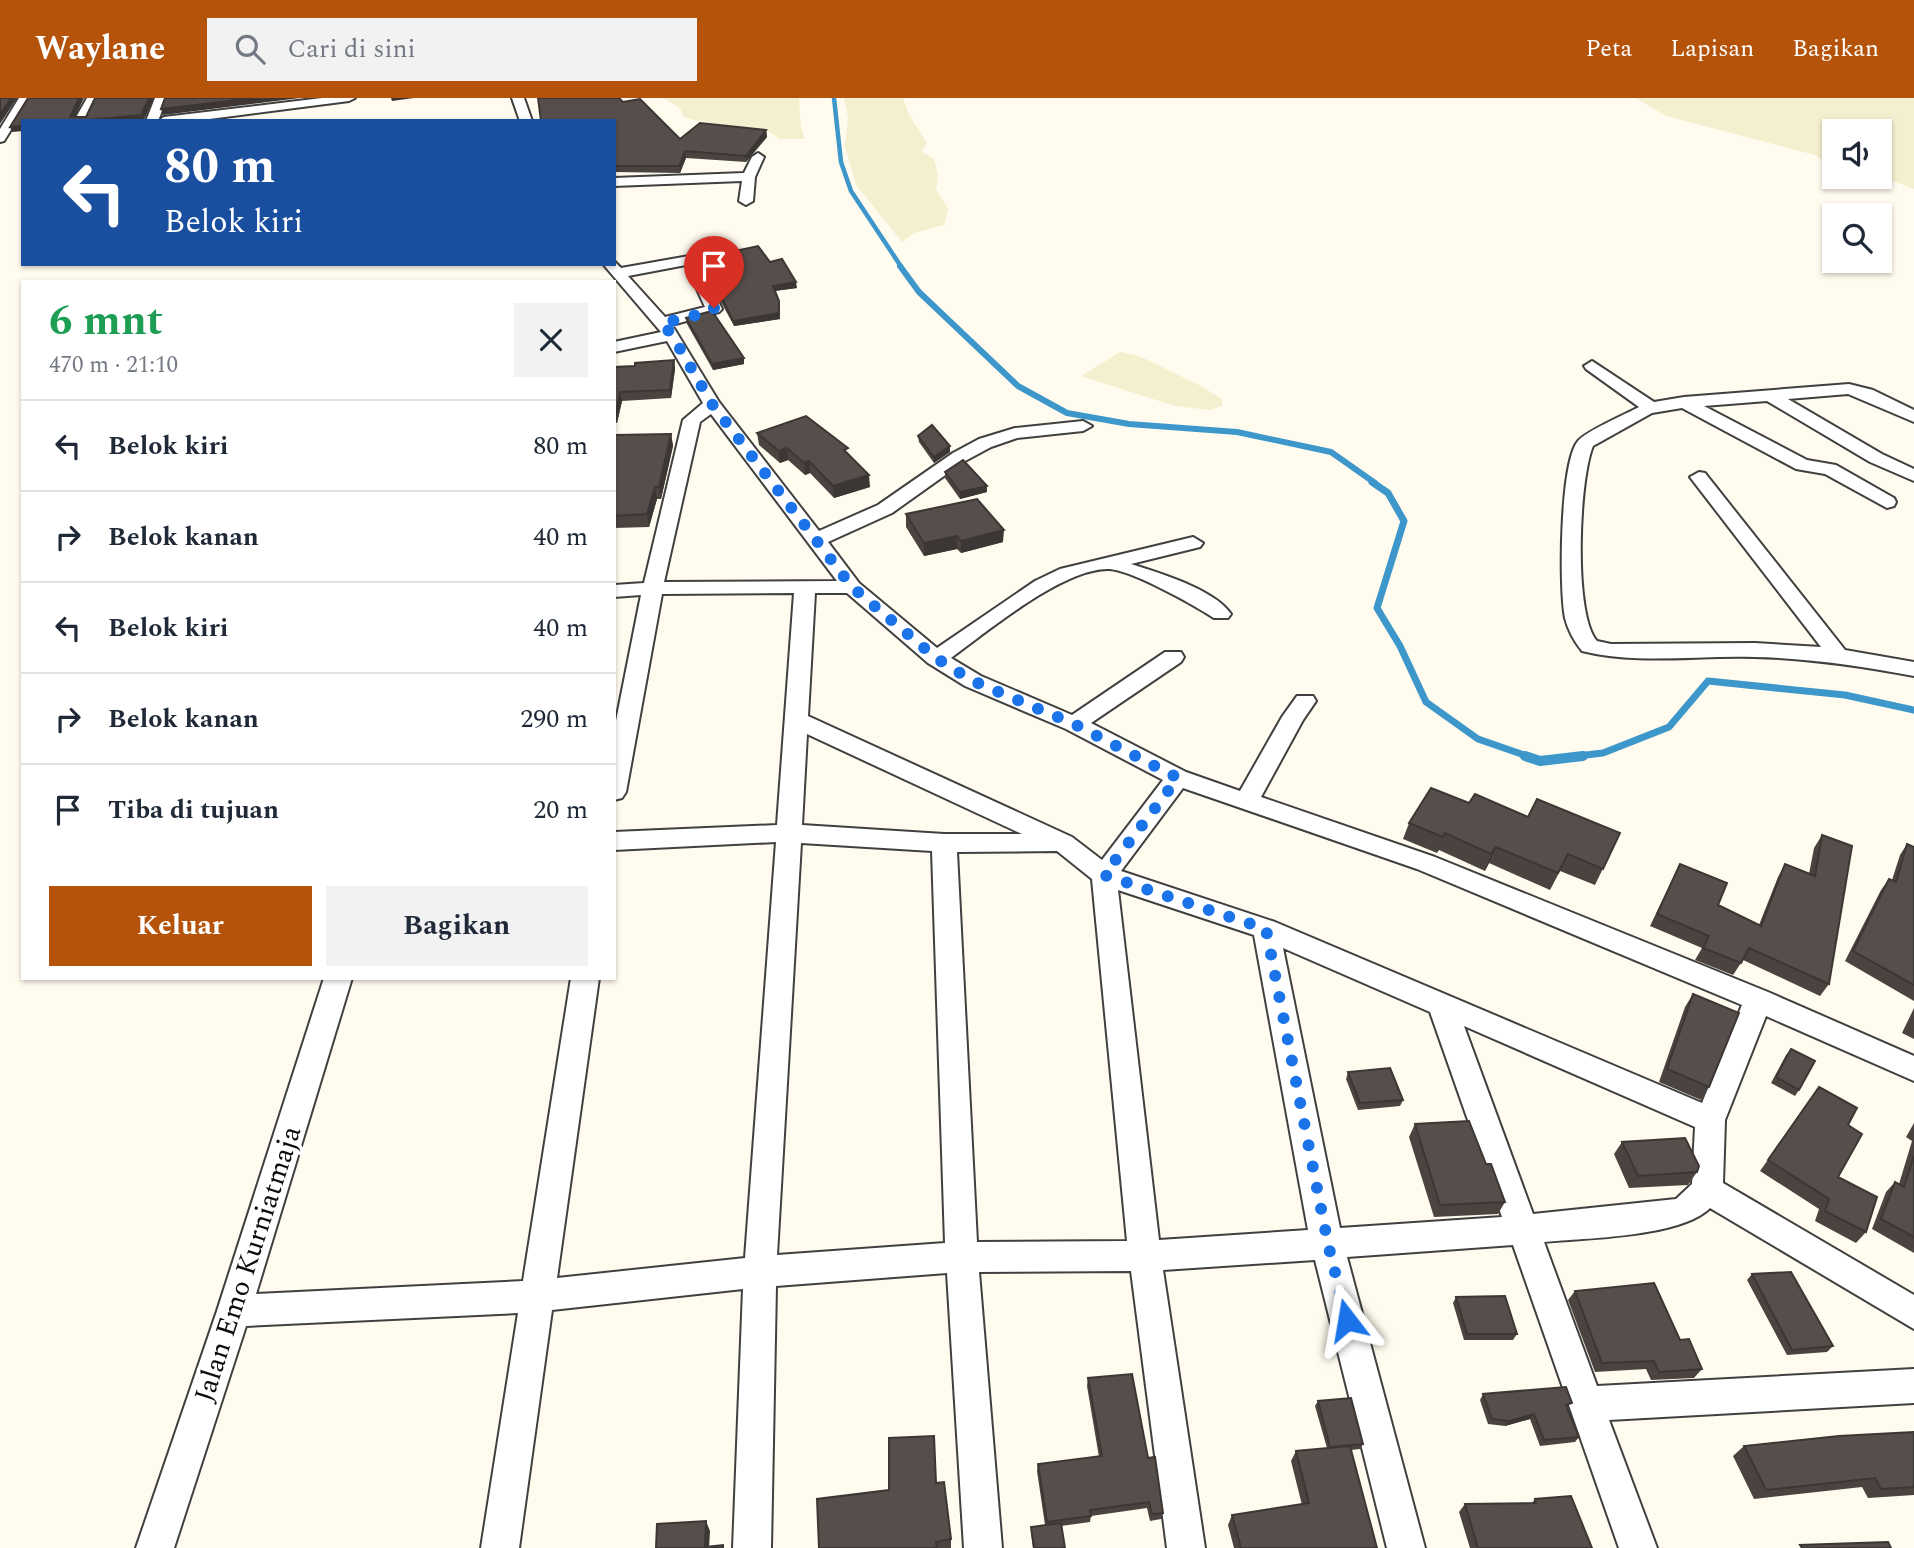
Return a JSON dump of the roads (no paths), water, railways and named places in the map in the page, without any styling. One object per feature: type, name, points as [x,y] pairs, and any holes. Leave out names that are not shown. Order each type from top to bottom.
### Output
[{"type":"street","points":[[4,140],[25,98]]},
{"type":"street","points":[[81,119],[93,98]]},
{"type":"street","points":[[153,119],[161,98]]},
{"type":"street","points":[[222,114],[227,98]]},
{"type":"street","points":[[181,119],[296,101],[349,98]]},
{"type":"street","points":[[517,98],[525,119]]},
{"type":"street","points":[[746,201],[749,177],[758,157]]},
{"type":"street","points":[[616,182],[749,177]]},
{"type":"street","points":[[614,269],[691,260],[725,250]]},
{"type":"street","points":[[616,346],[714,309],[691,260]]},
{"type":"street","points":[[614,269],[667,329],[712,404],[852,587],[936,658],[973,681],[1074,724],[1178,778],[1426,863],[1758,1000],[1914,1069]]},
{"type":"street","points":[[1592,366],[1652,408]]},
{"type":"street","points":[[1914,417],[1867,394],[1849,389],[1684,402],[1652,408],[1600,433],[1585,443],[1579,452],[1575,475],[1573,588],[1574,612],[1583,638],[1595,648],[1611,651],[1755,650],[1838,655],[1914,669]]},
{"type":"street","points":[[1771,396],[1877,458],[1914,476]]},
{"type":"street","points":[[1684,402],[1804,466],[1830,469],[1887,502]]},
{"type":"street","points":[[616,782],[653,588],[692,420],[712,404]]},
{"type":"street","points":[[816,540],[885,509],[959,457],[985,443],[1015,433],[1083,426]]},
{"type":"street","points":[[1699,477],[1838,655]]},
{"type":"street","points":[[936,658],[1042,585],[1076,569],[1193,543]]},
{"type":"street","points":[[1106,562],[1174,586],[1202,600],[1220,614]]},
{"type":"street","points":[[752,1548],[760,1272],[805,587]]},
{"type":"street","points":[[616,591],[653,588],[852,587]]},
{"type":"street","points":[[1074,724],[1173,657]]},
{"type":"street","points":[[1246,802],[1293,717],[1305,701]]},
{"type":"street","points":[[796,720],[1063,843],[1104,875],[1266,929],[1710,1120]]},
{"type":"street","points":[[1178,778],[1104,875],[1145,1256],[1186,1548]]},
{"type":"street","points":[[616,841],[789,833],[944,843],[1063,843]]},
{"type":"street","points":[[944,843],[962,1257],[983,1548]]},
{"type":"street","points":[[1266,929],[1328,1244],[1406,1548]]},
{"type":"street","name":"Jalan Emo Kurniatmaja","points":[[155,1548],[234,1311],[337,980]]},
{"type":"street","points":[[500,1548],[540,1296],[585,980]]},
{"type":"street","points":[[234,1311],[540,1296],[760,1272],[962,1257],[1145,1256],[1328,1244],[1522,1230],[1677,1213],[1689,1208],[1707,1191],[1710,1120],[1758,1000]]},
{"type":"street","points":[[1441,1003],[1638,1548]]},
{"type":"street","points":[[1707,1191],[1914,1313]]},
{"type":"street","points":[[1586,1404],[1914,1386]]},
{"type":"waterway","points":[[834,98],[841,162],[851,191],[902,268]]},
{"type":"waterway","points":[[900,266],[919,292],[1018,386],[1067,413],[1129,424],[1237,432],[1331,452],[1375,483]]},
{"type":"waterway","points":[[1372,482],[1388,493],[1404,521],[1377,608],[1400,646],[1426,702],[1478,739],[1530,757]]},
{"type":"waterway","points":[[1569,757],[1603,753],[1669,727],[1708,681],[1845,695],[1914,710]]},
{"type":"waterway","points":[[1525,756],[1540,761],[1583,756]]}]
